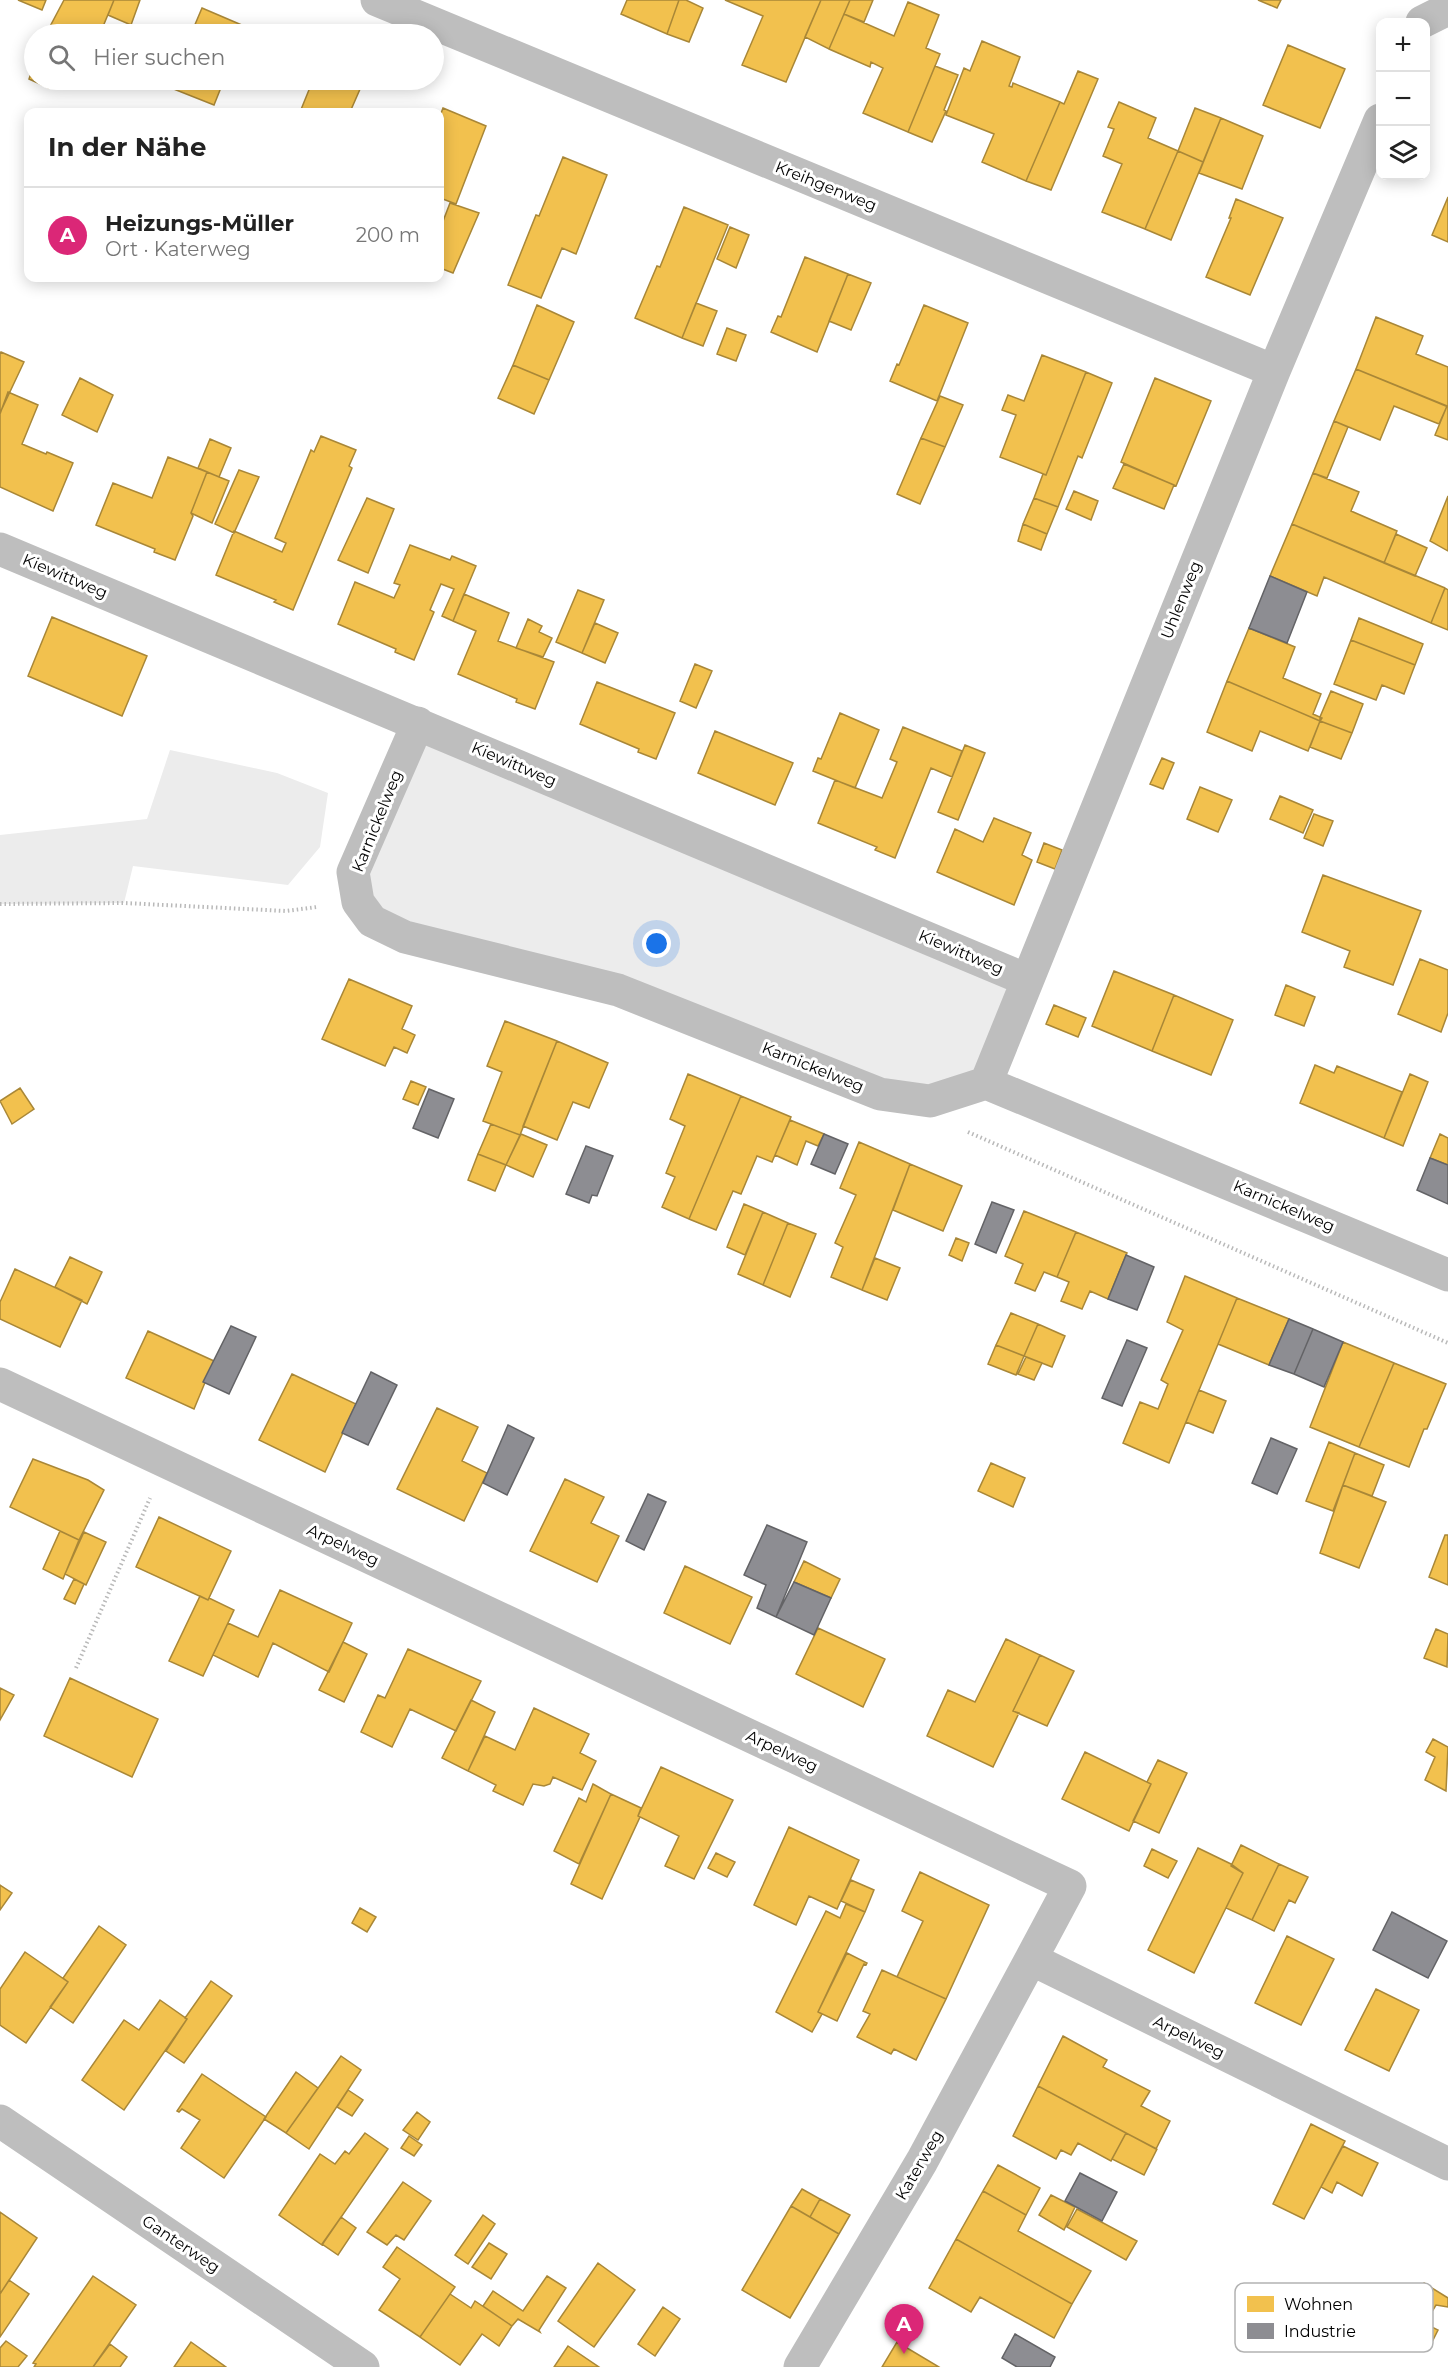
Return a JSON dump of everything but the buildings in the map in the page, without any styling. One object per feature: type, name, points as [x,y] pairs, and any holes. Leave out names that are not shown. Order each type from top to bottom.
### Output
[{"type":"street","name":"Kreihgenweg","points":[[377,0],[435,24]]},
{"type":"street","points":[[1424,18],[1431,0]]},
{"type":"street","points":[[1430,18],[1448,9]]},
{"type":"street","name":"Kreihgenweg","points":[[444,28],[1274,371]]},
{"type":"street","name":"Uhlenweg","points":[[986,1083],[1274,371],[1377,126]]},
{"type":"street","name":"Kiewittweg","points":[[0,549],[1027,980]]},
{"type":"street","name":"Karnickelweg","points":[[418,723],[353,872],[358,902],[372,921],[405,937],[618,990],[880,1094],[930,1101],[986,1083],[1448,1275]]},
{"type":"street","name":"Arpelweg","points":[[0,1384],[1070,1886],[1031,1959],[1448,2164]]},
{"type":"street","name":"Katerweg","points":[[800,2367],[922,2161],[1031,1959]]},
{"type":"street","name":"Ganterweg","points":[[0,2121],[363,2367]]},
{"type":"path","points":[[0,904],[124,903],[286,911],[358,902]]},
{"type":"path","points":[[967,1132],[1448,1343]]},
{"type":"path","points":[[76,1668],[166,1462]]},
{"type":"shaded area","points":[[418,723],[1027,980],[986,1083],[930,1101],[405,937],[358,902]]},
{"type":"shaded area","points":[[170,750],[277,773],[328,793],[320,847],[288,885],[133,866],[124,903],[0,904],[0,835],[147,819]]},
{"type":"place","name":"Heizungs-Müller","points":[[904,2354]]}]
